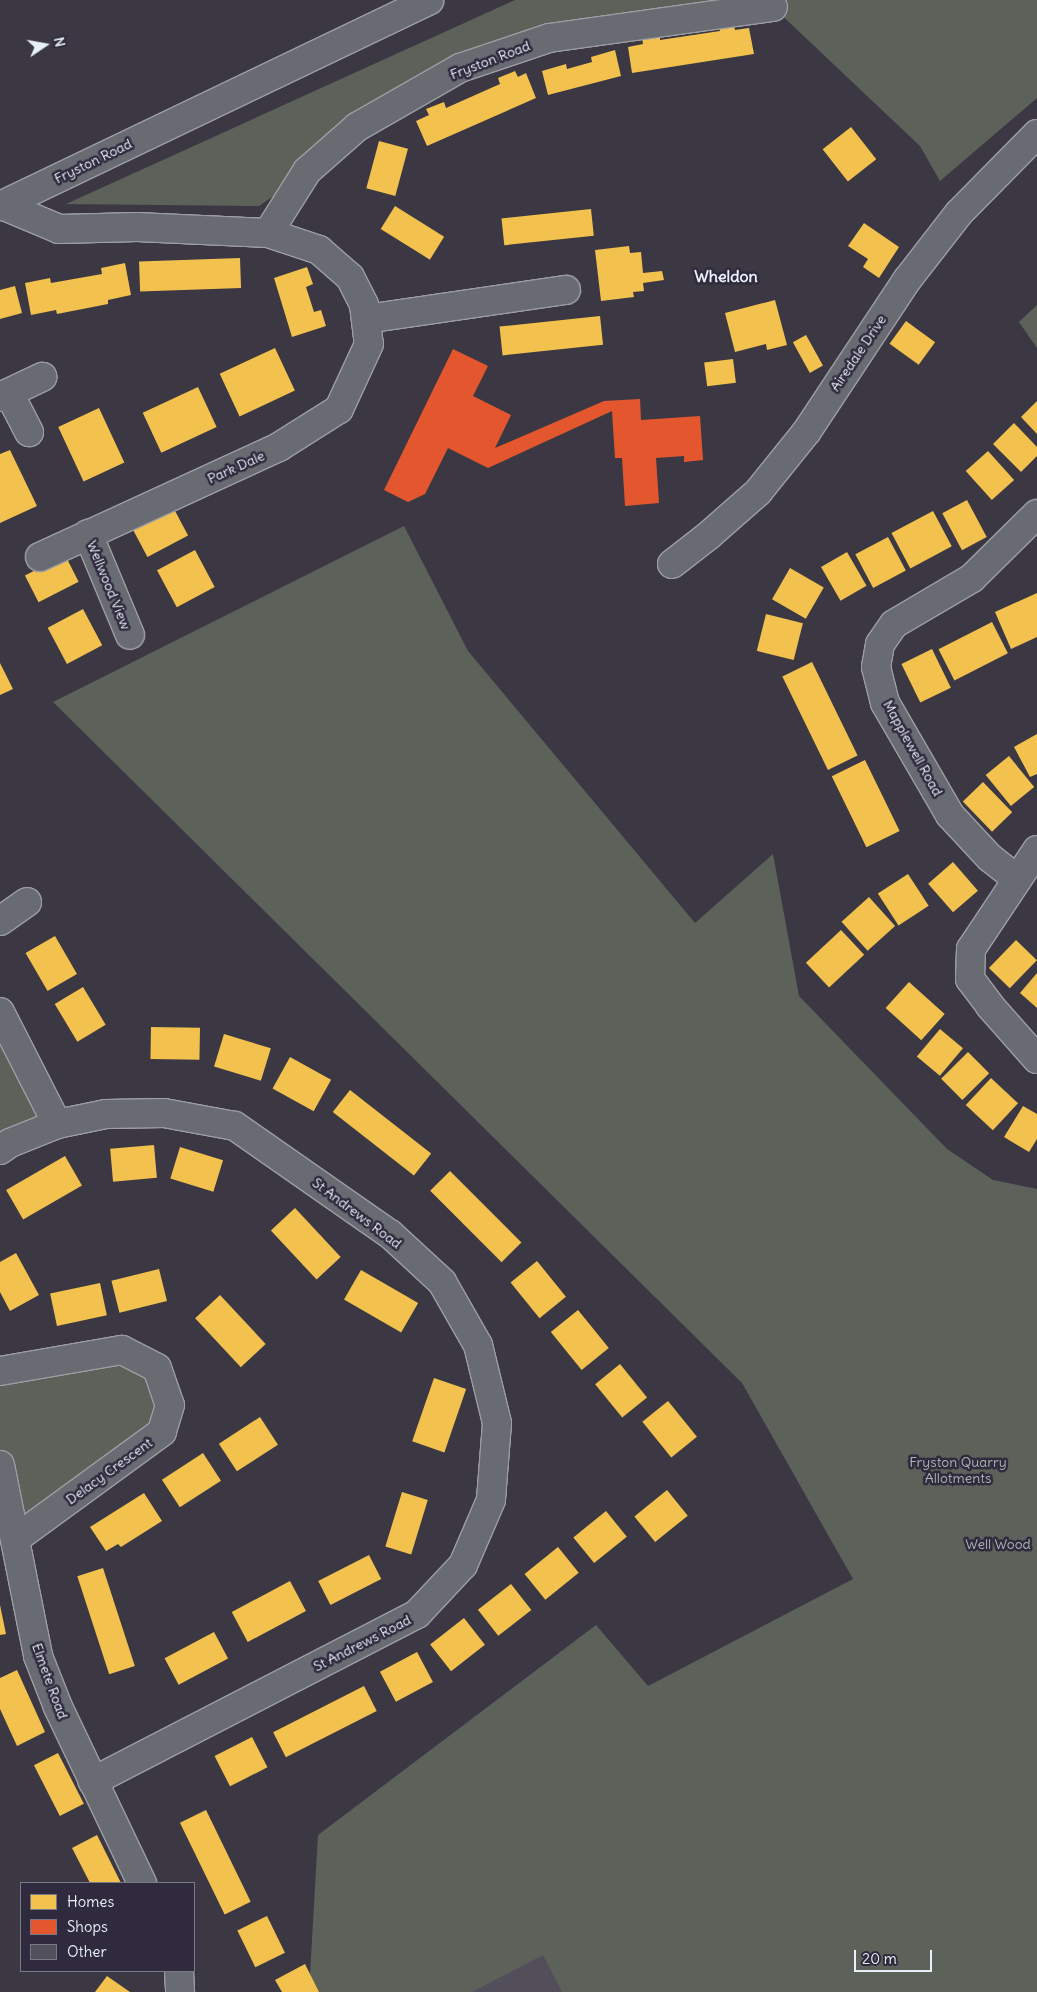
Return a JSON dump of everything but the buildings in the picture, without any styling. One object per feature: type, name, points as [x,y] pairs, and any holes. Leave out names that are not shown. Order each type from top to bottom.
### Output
[{"type":"street","name":"Fryston Road","points":[[1,206],[429,0]]},
{"type":"street","name":"Fryston Road","points":[[268,233],[308,171],[357,127],[460,68],[549,38],[773,7]]},
{"type":"street","name":"Airedale Drive","points":[[672,564],[708,536],[758,492],[807,431],[912,273],[960,212],[1037,134]]},
{"type":"street","name":"Park Dale","points":[[1,206],[59,230],[137,227],[268,233],[319,250],[350,277],[364,305],[370,344],[339,409],[279,447],[40,557]]},
{"type":"street","points":[[366,319],[566,290]]},
{"type":"street","points":[[29,432],[5,395],[42,376]]},
{"type":"street","name":"Mapplewell Road","points":[[1017,879],[990,858],[950,815],[885,703],[876,667],[880,644],[894,624],[972,578],[1037,514]]},
{"type":"street","name":"Wellwood View","points":[[88,534],[130,635]]},
{"type":"street","points":[[1037,850],[971,949],[970,979],[990,1006],[1037,1059]]},
{"type":"street","points":[[0,921],[27,902]]},
{"type":"street","points":[[0,1012],[57,1124]]},
{"type":"street","name":"St Andrews Road","points":[[0,1150],[10,1143],[57,1124],[106,1114],[164,1113],[235,1126],[390,1234],[442,1282],[478,1345],[497,1423],[491,1500],[463,1565],[417,1614],[93,1781]]},
{"type":"street","name":"Delacy Crescent","points":[[0,1371],[122,1350],[157,1368],[170,1405],[162,1432],[15,1539]]},
{"type":"street","name":"Elmete Road","points":[[0,1465],[38,1656],[58,1707],[142,1882]]},
{"type":"street","points":[[179,1972],[180,1992]]},
{"type":"green space","points":[[515,0],[1037,0],[1037,98],[940,181],[920,146],[773,7],[460,68],[259,206],[66,204]]},
{"type":"green space","points":[[1037,305],[1037,348],[1019,322]]},
{"type":"green space","points":[[404,526],[468,651],[695,923],[773,854],[799,996],[947,1149],[993,1180],[1037,1189],[1037,1992],[309,1992],[318,1835],[596,1625],[648,1686],[853,1579],[742,1383],[53,702]]},
{"type":"green space","points":[[0,1012],[57,1124],[0,1150]]},
{"type":"green space","points":[[122,1350],[157,1368],[162,1432],[15,1539],[0,1465],[0,1371]]},
{"type":"district","name":"Wheldon","points":[[726,276]]},
{"type":"park label","name":"Fryston Quarry Allotments","points":[[958,1470]]},
{"type":"park label","name":"Well Wood","points":[[998,1544]]}]
